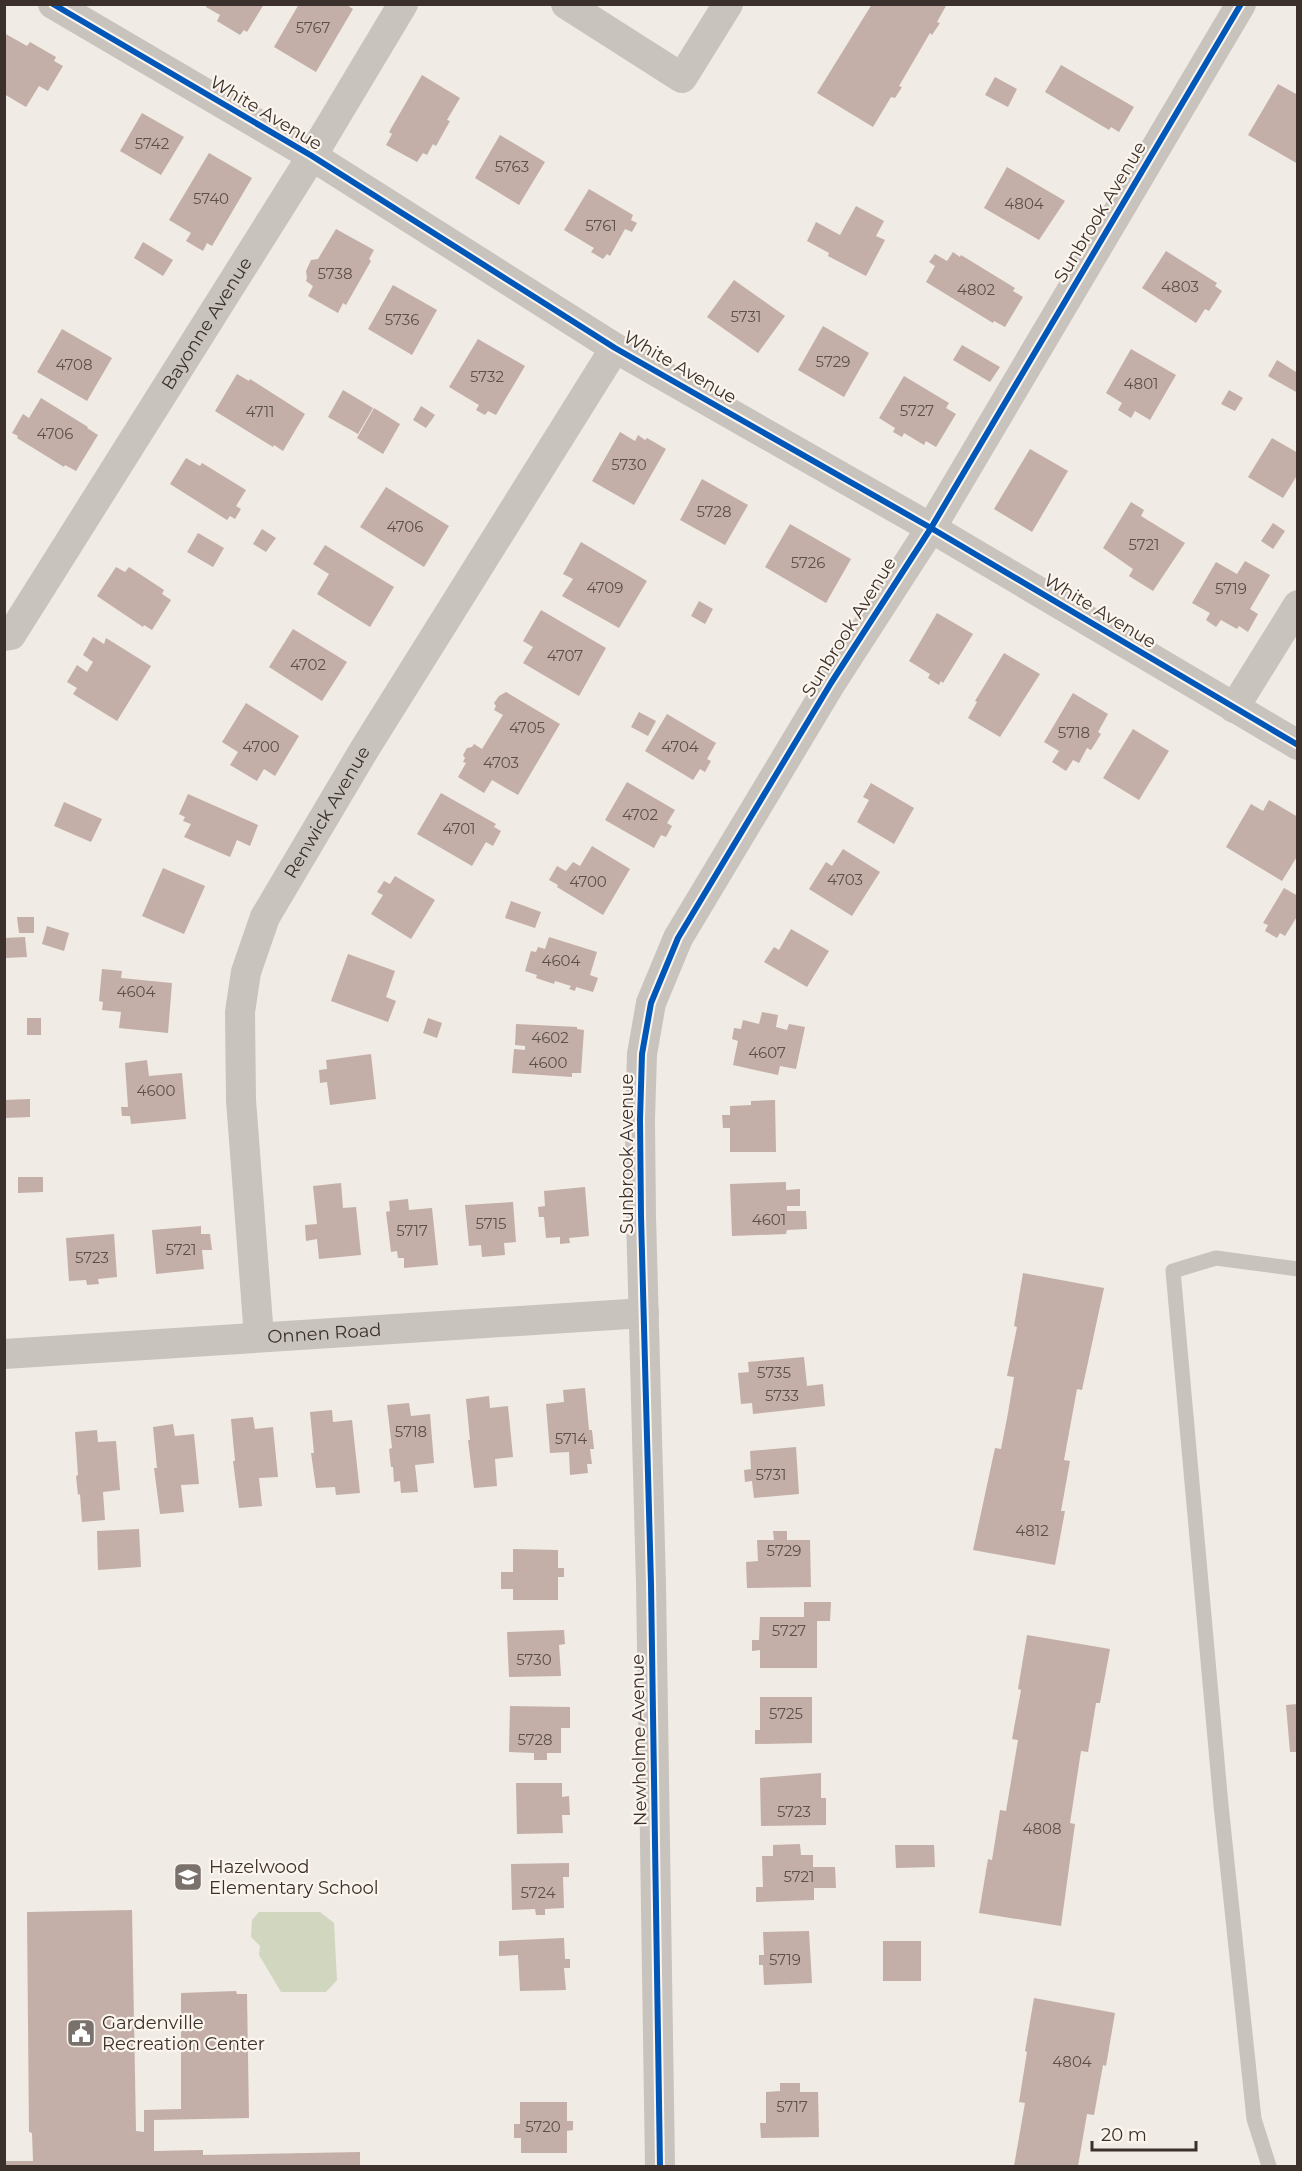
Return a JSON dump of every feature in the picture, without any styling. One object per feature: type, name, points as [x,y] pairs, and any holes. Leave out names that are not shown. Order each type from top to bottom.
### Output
[{"type":"street","name":"White Avenue","points":[[53,4],[312,156],[615,348],[931,528],[1298,746]]},
{"type":"street","name":"Bayonne Avenue","points":[[4,636],[11,634],[312,156],[403,4]]},
{"type":"street","points":[[566,4],[682,78],[728,4]]},
{"type":"street","name":"Sunbrook Avenue","points":[[644,1313],[640,1119],[642,1054],[651,1003],[678,938],[831,683],[931,528],[1241,4]]},
{"type":"street","name":"Renwick Avenue","points":[[259,1337],[241,1100],[240,1012],[246,972],[265,917],[364,750],[615,348]]},
{"type":"street","points":[[1234,708],[1298,605]]},
{"type":"street","name":"Onnen Road","points":[[4,1354],[644,1313]]},
{"type":"street","name":"Newholme Avenue","points":[[644,1313],[660,2166]]},
{"type":"lane","points":[[1269,2166],[1254,2120],[1221,1805],[1173,1272],[1216,1258],[1298,1269]]},
{"type":"green space","points":[[259,1912],[320,1912],[334,1923],[337,1980],[326,1992],[281,1992],[259,1955],[260,1946],[251,1937],[252,1920]]},
{"type":"building","points":[[207,4],[264,4],[247,32],[244,30],[240,35],[217,21],[220,15],[206,7]]},
{"type":"building","points":[[299,4],[345,4],[353,9],[316,72],[274,47]]},
{"type":"building","points":[[872,4],[947,4],[937,22],[940,23],[932,35],[930,33],[899,86],[902,87],[895,98],[891,97],[873,127],[817,93]]},
{"type":"building","points":[[4,33],[27,46],[30,42],[56,57],[54,61],[63,66],[48,91],[39,86],[26,107],[4,94]]},
{"type":"building","points":[[1061,65],[1134,107],[1119,132],[1111,127],[1109,130],[1045,92]]},
{"type":"building","points":[[422,75],[460,98],[436,146],[433,144],[427,155],[423,153],[417,162],[386,145],[392,134],[389,132]]},
{"type":"building","points":[[995,77],[1017,89],[1008,107],[985,95]]},
{"type":"building","points":[[1278,84],[1298,95],[1298,164],[1248,135]]},
{"type":"building","points":[[142,113],[184,137],[161,175],[120,151]]},
{"type":"building","points":[[500,135],[545,162],[519,205],[475,178]]},
{"type":"building","points":[[209,153],[252,178],[212,246],[207,243],[203,251],[186,241],[191,233],[169,220]]},
{"type":"building","points":[[1007,167],[1065,201],[1039,240],[984,208]]},
{"type":"building","points":[[589,189],[633,215],[631,220],[637,223],[632,232],[625,229],[610,256],[607,254],[603,259],[591,252],[594,248],[564,230]]},
{"type":"building","points":[[856,206],[884,221],[876,236],[885,240],[866,276],[828,256],[829,253],[807,241],[816,222],[840,235]]},
{"type":"building","points":[[336,229],[374,250],[369,259],[371,261],[346,305],[343,303],[338,313],[308,296],[313,286],[306,281],[306,271],[311,260],[318,259]]},
{"type":"building","points":[[143,242],[173,260],[163,276],[134,258]]},
{"type":"building","points":[[1166,251],[1217,283],[1215,286],[1222,291],[1209,311],[1205,309],[1196,323],[1142,288]]},
{"type":"building","points":[[953,252],[1015,288],[1013,291],[1023,297],[1005,327],[994,321],[993,323],[926,282],[935,266],[929,262],[935,254],[947,261]]},
{"type":"building","points":[[734,280],[785,316],[758,353],[707,317]]},
{"type":"building","points":[[393,285],[437,310],[412,355],[368,329]]},
{"type":"building","points":[[823,326],[869,353],[844,397],[798,370]]},
{"type":"building","points":[[62,329],[112,358],[87,401],[37,372]]},
{"type":"building","points":[[478,339],[525,366],[496,415],[488,411],[485,415],[476,410],[479,405],[449,387]]},
{"type":"building","points":[[962,345],[1000,367],[990,382],[953,360]]},
{"type":"building","points":[[1131,349],[1176,375],[1150,420],[1135,411],[1131,418],[1118,410],[1122,403],[1106,393]]},
{"type":"building","points":[[1277,360],[1296,372],[1298,369],[1298,393],[1268,376]]},
{"type":"building","points":[[237,374],[249,381],[250,379],[305,414],[283,451],[215,411]]},
{"type":"building","points":[[904,376],[949,403],[946,408],[956,414],[936,447],[926,441],[924,445],[904,433],[902,437],[893,432],[895,428],[879,418]]},
{"type":"building","points":[[343,390],[373,408],[358,434],[328,417]]},
{"type":"building","points":[[1229,390],[1243,398],[1235,411],[1221,404]]},
{"type":"building","points":[[41,398],[98,435],[76,471],[65,465],[64,467],[12,433],[23,414],[29,418]]},
{"type":"building","points":[[421,406],[435,415],[426,428],[413,420]]},
{"type":"building","points":[[374,408],[400,424],[383,454],[357,438]]},
{"type":"building","points":[[620,432],[635,441],[638,435],[645,440],[647,438],[666,449],[634,505],[592,481]]},
{"type":"building","points":[[1272,438],[1298,453],[1298,474],[1283,498],[1248,477]]},
{"type":"building","points":[[1030,449],[1068,471],[1032,532],[994,509]]},
{"type":"building","points":[[186,458],[200,466],[202,463],[246,490],[236,506],[241,509],[235,519],[230,516],[227,520],[170,484]]},
{"type":"building","points":[[702,479],[748,505],[725,545],[680,520]]},
{"type":"building","points":[[386,487],[449,526],[424,567],[360,527]]},
{"type":"building","points":[[1131,502],[1144,510],[1141,516],[1185,543],[1153,591],[1129,576],[1133,569],[1103,548]]},
{"type":"building","points":[[1273,523],[1285,531],[1273,549],[1261,541]]},
{"type":"building","points":[[790,524],[851,559],[826,603],[765,567]]},
{"type":"building","points":[[262,529],[276,538],[266,552],[253,544]]},
{"type":"building","points":[[198,533],[224,548],[213,567],[187,552]]},
{"type":"building","points":[[581,542],[647,581],[619,628],[562,596],[573,579],[563,574]]},
{"type":"building","points":[[325,545],[394,587],[370,627],[317,594],[329,574],[313,564]]},
{"type":"building","points":[[1245,561],[1270,575],[1250,609],[1258,614],[1248,632],[1239,626],[1237,629],[1221,620],[1216,627],[1206,620],[1210,613],[1192,603],[1216,562],[1237,574]]},
{"type":"building","points":[[116,567],[125,572],[129,567],[164,590],[162,594],[171,600],[152,630],[144,625],[143,627],[97,596]]},
{"type":"building","points":[[699,601],[713,609],[705,624],[691,616]]},
{"type":"building","points":[[541,610],[606,648],[579,696],[523,663],[533,647],[523,641]]},
{"type":"building","points":[[937,613],[973,634],[943,683],[941,681],[939,685],[928,678],[930,674],[909,661]]},
{"type":"building","points":[[293,629],[347,662],[322,701],[269,667]]},
{"type":"building","points":[[93,637],[104,644],[106,638],[151,666],[117,721],[73,694],[77,688],[67,682],[77,665],[87,672],[93,662],[83,655]]},
{"type":"building","points":[[1004,653],[1040,674],[1000,737],[968,718],[977,702],[975,701]]},
{"type":"building","points":[[506,692],[560,724],[518,795],[492,780],[484,793],[458,777],[466,763],[463,762],[465,758],[463,755],[467,748],[474,744],[482,749],[503,715],[494,710],[496,706],[494,703]]},
{"type":"building","points":[[1073,693],[1108,714],[1098,732],[1101,734],[1091,750],[1087,748],[1079,763],[1073,760],[1066,771],[1052,762],[1059,751],[1044,742]]},
{"type":"building","points":[[246,703],[299,736],[275,776],[264,769],[257,781],[230,765],[238,752],[222,742]]},
{"type":"building","points":[[639,712],[656,721],[648,736],[631,727]]},
{"type":"building","points":[[667,714],[716,743],[707,759],[711,761],[705,772],[700,769],[693,780],[645,751]]},
{"type":"building","points":[[1133,729],[1169,751],[1139,800],[1103,778]]},
{"type":"building","points":[[627,782],[675,810],[667,823],[672,826],[666,837],[661,835],[654,848],[605,820]]},
{"type":"building","points":[[871,783],[914,808],[894,844],[857,822],[869,800],[863,797]]},
{"type":"building","points":[[441,793],[496,824],[494,827],[501,831],[493,846],[486,842],[472,866],[417,834]]},
{"type":"building","points":[[188,794],[258,825],[250,846],[237,840],[230,857],[184,837],[191,824],[183,821],[185,817],[179,814]]},
{"type":"building","points":[[1269,800],[1298,817],[1298,855],[1282,881],[1226,847],[1251,804],[1263,811]]},
{"type":"building","points":[[64,802],[102,819],[91,842],[54,826]]},
{"type":"building","points":[[592,846],[630,869],[603,915],[549,880],[557,866],[566,871],[573,862],[580,866]]},
{"type":"building","points":[[843,849],[880,872],[852,916],[809,889],[826,862],[832,866]]},
{"type":"building","points":[[163,868],[205,886],[184,934],[142,916]]},
{"type":"building","points":[[395,876],[435,900],[411,939],[371,914],[383,895],[377,892],[384,881],[390,884]]},
{"type":"building","points":[[1284,888],[1298,896],[1298,915],[1285,936],[1280,933],[1277,938],[1265,931],[1268,925],[1263,923]]},
{"type":"building","points":[[511,901],[541,912],[535,928],[505,918]]},
{"type":"building","points":[[17,917],[34,917],[34,933],[19,933]]},
{"type":"building","points":[[47,926],[69,933],[64,951],[42,944]]},
{"type":"building","points":[[791,929],[829,951],[807,987],[764,962],[774,947],[779,950]]},
{"type":"building","points":[[25,937],[27,957],[4,958],[4,938]]},
{"type":"building","points":[[549,937],[597,952],[590,975],[598,978],[593,992],[576,987],[575,991],[569,989],[571,986],[555,981],[554,984],[536,978],[537,975],[525,971],[531,951],[536,952],[538,947],[545,949]]},
{"type":"building","points":[[348,954],[395,971],[386,997],[396,1001],[388,1022],[331,1001]]},
{"type":"building","points":[[102,969],[122,971],[121,978],[172,983],[168,1033],[119,1028],[121,1012],[102,1010],[103,1002],[99,1001]]},
{"type":"building","points":[[762,1012],[778,1015],[776,1027],[787,1030],[789,1024],[805,1027],[796,1069],[780,1066],[778,1075],[733,1065],[738,1041],[732,1039],[734,1028],[741,1029],[743,1020],[759,1024]]},
{"type":"building","points":[[27,1018],[41,1018],[41,1035],[27,1035]]},
{"type":"building","points":[[428,1018],[442,1023],[437,1038],[423,1033]]},
{"type":"building","points":[[516,1024],[577,1027],[577,1029],[584,1030],[581,1073],[572,1073],[572,1077],[512,1073],[514,1049],[525,1050],[525,1046],[515,1045]]},
{"type":"building","points":[[371,1054],[376,1099],[330,1105],[327,1082],[320,1083],[319,1070],[327,1069],[326,1060]]},
{"type":"building","points":[[147,1060],[149,1076],[182,1073],[186,1119],[131,1124],[130,1116],[122,1116],[121,1107],[128,1107],[125,1063]]},
{"type":"building","points":[[30,1099],[30,1117],[4,1118],[4,1100]]},
{"type":"building","points":[[775,1100],[776,1152],[730,1152],[730,1128],[723,1128],[722,1115],[730,1115],[730,1106],[751,1105],[751,1101]]},
{"type":"building","points":[[18,1177],[43,1177],[43,1192],[18,1193]]},
{"type":"building","points":[[786,1182],[786,1190],[800,1189],[800,1206],[787,1206],[787,1211],[806,1211],[807,1229],[787,1230],[786,1234],[732,1236],[730,1184]]},
{"type":"building","points":[[341,1183],[343,1208],[356,1207],[361,1255],[319,1259],[317,1239],[306,1241],[305,1225],[317,1224],[313,1186]]},
{"type":"building","points":[[585,1187],[589,1236],[569,1238],[570,1243],[560,1244],[560,1237],[546,1238],[544,1217],[539,1217],[538,1207],[545,1206],[544,1191]]},
{"type":"building","points":[[408,1199],[409,1210],[432,1208],[438,1265],[404,1268],[404,1258],[398,1258],[397,1251],[391,1252],[386,1212],[390,1211],[389,1201]]},
{"type":"building","points":[[513,1202],[516,1242],[504,1243],[505,1255],[482,1257],[481,1245],[469,1246],[465,1205]]},
{"type":"building","points":[[201,1226],[201,1234],[210,1234],[212,1250],[202,1250],[204,1269],[156,1274],[152,1230]]},
{"type":"building","points":[[114,1234],[117,1277],[98,1279],[99,1284],[87,1285],[86,1280],[69,1281],[66,1238]]},
{"type":"building","points":[[1023,1273],[1104,1288],[1082,1390],[1077,1389],[1064,1460],[1070,1461],[1061,1511],[1065,1511],[1055,1565],[973,1550],[995,1448],[1001,1449],[1008,1413],[1014,1377],[1007,1376],[1017,1327],[1014,1326]]},
{"type":"building","points":[[804,1357],[807,1386],[823,1384],[825,1406],[753,1414],[752,1403],[741,1404],[738,1373],[749,1372],[748,1362]]},
{"type":"building","points":[[585,1388],[589,1430],[592,1430],[594,1449],[590,1449],[592,1464],[587,1464],[588,1473],[570,1475],[569,1452],[550,1453],[546,1404],[564,1402],[563,1390]]},
{"type":"building","points":[[489,1396],[490,1408],[508,1406],[513,1457],[495,1459],[497,1486],[474,1488],[466,1399]]},
{"type":"building","points":[[409,1403],[411,1416],[430,1414],[434,1463],[415,1465],[418,1492],[401,1493],[400,1481],[394,1482],[393,1467],[391,1467],[389,1449],[392,1448],[387,1405]]},
{"type":"building","points":[[332,1410],[333,1422],[352,1420],[360,1493],[336,1495],[335,1487],[316,1488],[311,1453],[314,1453],[310,1412]]},
{"type":"building","points":[[253,1417],[255,1429],[273,1427],[278,1477],[259,1478],[262,1506],[239,1508],[231,1419]]},
{"type":"building","points":[[173,1424],[175,1436],[194,1434],[199,1484],[181,1485],[184,1512],[160,1514],[154,1468],[157,1468],[153,1427]]},
{"type":"building","points":[[97,1430],[98,1442],[116,1441],[120,1490],[103,1492],[105,1520],[82,1522],[76,1476],[78,1475],[75,1432]]},
{"type":"building","points":[[796,1447],[799,1494],[754,1498],[752,1481],[745,1482],[744,1470],[751,1469],[750,1451]]},
{"type":"building","points":[[139,1529],[141,1567],[98,1570],[97,1531]]},
{"type":"building","points":[[773,1531],[787,1531],[787,1540],[810,1540],[811,1587],[747,1588],[746,1562],[758,1561],[757,1540],[774,1540]]},
{"type":"building","points":[[513,1549],[558,1550],[558,1568],[564,1568],[564,1577],[558,1577],[558,1600],[513,1600],[513,1589],[501,1589],[501,1572],[513,1572]]},
{"type":"building","points":[[804,1602],[831,1602],[830,1621],[817,1621],[817,1668],[760,1668],[760,1650],[752,1651],[752,1640],[759,1640],[760,1617],[804,1617]]},
{"type":"building","points":[[564,1630],[565,1644],[559,1645],[561,1676],[509,1677],[507,1632]]},
{"type":"building","points":[[1027,1635],[1110,1649],[1100,1703],[1096,1703],[1088,1752],[1081,1751],[1070,1823],[1075,1824],[1061,1926],[979,1913],[988,1859],[992,1860],[1000,1810],[1006,1811],[1018,1740],[1012,1739],[1021,1690],[1018,1689]]},
{"type":"building","points":[[760,1697],[812,1697],[812,1743],[755,1744],[755,1730],[760,1730]]},
{"type":"building","points":[[1298,1704],[1298,1752],[1290,1752],[1286,1705]]},
{"type":"building","points":[[510,1706],[570,1707],[570,1728],[561,1728],[561,1753],[547,1753],[547,1760],[534,1760],[534,1753],[509,1752]]},
{"type":"building","points":[[821,1773],[821,1798],[826,1798],[826,1825],[761,1826],[760,1778]]},
{"type":"building","points":[[516,1783],[562,1783],[562,1797],[569,1796],[570,1815],[562,1815],[563,1833],[517,1834]]},
{"type":"building","points":[[800,1844],[801,1855],[813,1855],[813,1867],[835,1867],[836,1888],[814,1888],[814,1900],[756,1902],[756,1887],[763,1887],[762,1856],[773,1856],[773,1845]]},
{"type":"building","points":[[895,1845],[934,1845],[935,1867],[896,1868]]},
{"type":"building","points":[[569,1863],[569,1877],[563,1877],[564,1908],[545,1909],[545,1915],[536,1915],[535,1909],[512,1910],[511,1864]]},
{"type":"building","points":[[132,1910],[136,2131],[144,2132],[144,2110],[181,2109],[181,1993],[236,1991],[237,1994],[247,1994],[249,2118],[154,2120],[154,2151],[203,2150],[203,2155],[360,2152],[360,2166],[4,2166],[4,2161],[33,2161],[32,2133],[29,2132],[27,1912]]},
{"type":"building","points":[[809,1931],[812,1983],[764,1985],[763,1965],[759,1965],[759,1955],[764,1955],[763,1932]]},
{"type":"building","points":[[564,1938],[565,1959],[570,1959],[570,1968],[564,1968],[566,1990],[520,1991],[518,1955],[499,1956],[499,1941]]},
{"type":"building","points":[[883,1941],[921,1941],[921,1981],[883,1981]]},
{"type":"building","points":[[1034,1998],[1115,2013],[1106,2066],[1103,2065],[1094,2115],[1087,2114],[1078,2166],[1014,2166],[1025,2103],[1019,2102]]},
{"type":"building","points":[[780,2083],[800,2083],[800,2092],[818,2092],[819,2137],[761,2138],[760,2123],[766,2123],[766,2092],[780,2091]]},
{"type":"building","points":[[520,2102],[567,2102],[567,2121],[573,2121],[573,2130],[567,2131],[567,2153],[521,2153],[521,2138],[514,2138],[514,2124],[520,2124]]},
{"type":"cycle path","points":[[53,4],[312,156],[615,348],[931,528],[1298,745]]},
{"type":"cycle path","points":[[660,2166],[651,1584],[640,1119],[642,1054],[651,1003],[678,938],[831,683],[931,528],[1241,4]]},
{"type":"place","name":"Hazelwood Elementary School","points":[[188,1877]]},
{"type":"place","name":"Gardenville Recreation Center","points":[[81,2033]]}]
